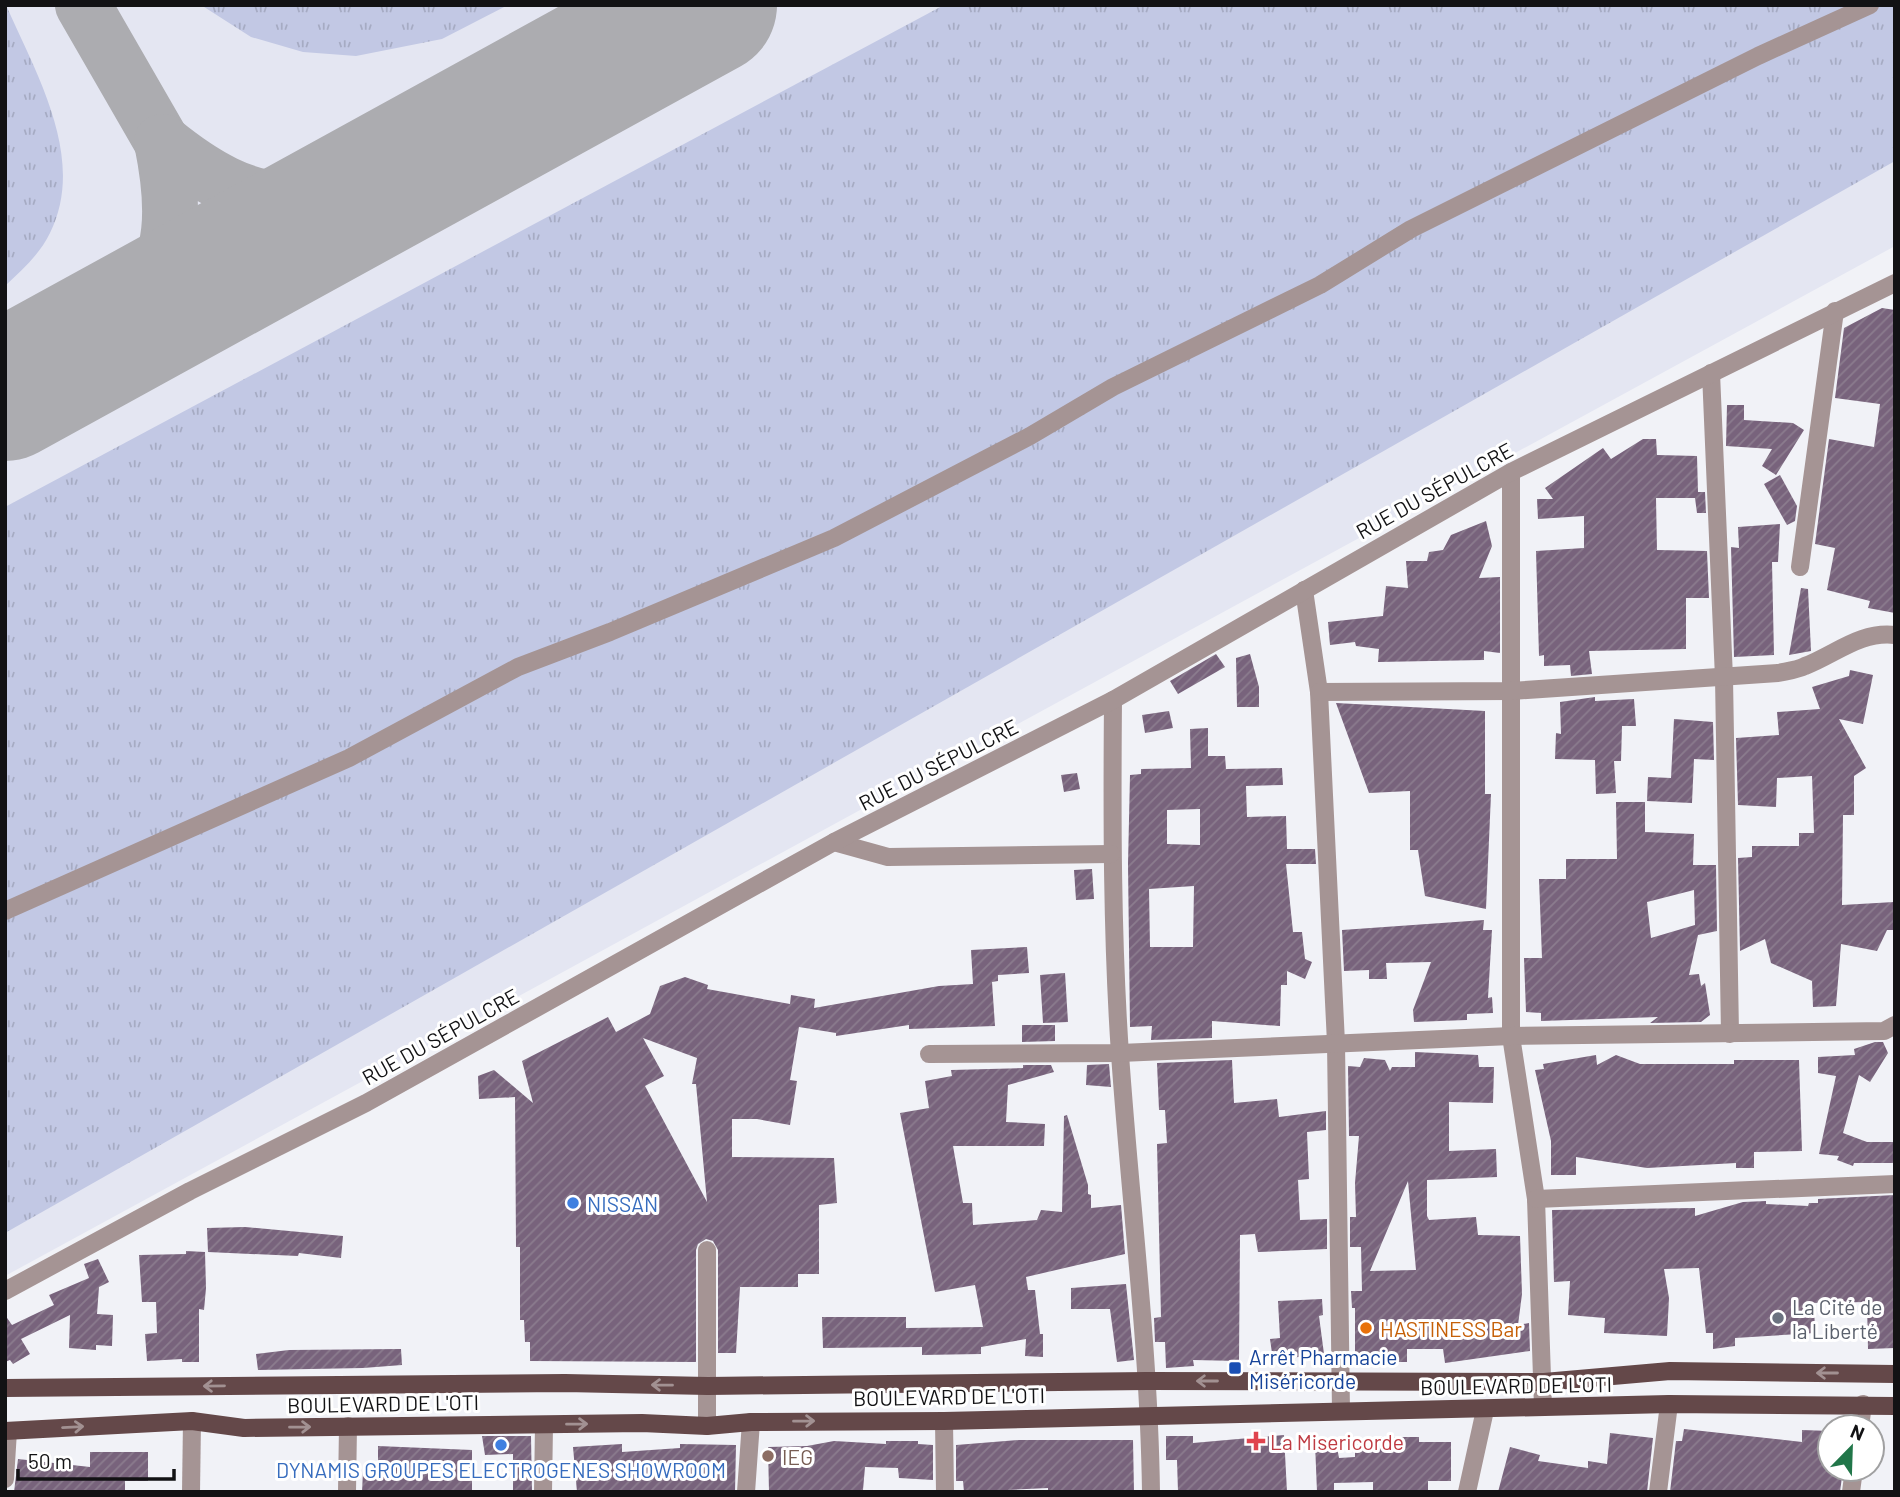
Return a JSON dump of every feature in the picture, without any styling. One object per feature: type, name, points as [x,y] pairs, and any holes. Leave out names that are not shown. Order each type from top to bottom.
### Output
[{"type":"main road","name":"BOULEVARD DE L'OTI","points":[[5,1388],[565,1383],[708,1386],[1147,1381],[1544,1382],[1670,1371],[1895,1374]]},
{"type":"main road","name":"BOULEVARD DE L'OTI","points":[[7,1431],[192,1421],[244,1428],[642,1423],[708,1426],[751,1422],[944,1421],[1150,1414],[1485,1410],[1669,1404],[1895,1406]]},
{"type":"street","points":[[5,911],[349,758],[518,667],[622,627],[834,538],[1030,436],[1113,387],[1320,285],[1411,229],[1758,56],[1870,5]]},
{"type":"street","name":"RUE DU SÉPULCRE","points":[[5,1291],[190,1191],[378,1097],[834,842],[1113,699],[1511,471],[1895,283]]},
{"type":"street","points":[[1800,567],[1835,312]]},
{"type":"street","points":[[1711,373],[1724,678],[1730,1034]]},
{"type":"street","points":[[1511,471],[1511,1036],[1536,1199],[1543,1407]]},
{"type":"street","points":[[1304,590],[1319,692],[1336,1043],[1341,1411]]},
{"type":"street","points":[[1319,692],[1511,691],[1778,673],[1805,667],[1848,643],[1881,634],[1895,635]]},
{"type":"street","points":[[1113,699],[1111,854],[1120,1053],[1150,1414],[1151,1492]]},
{"type":"street","points":[[834,842],[888,857],[1111,854]]},
{"type":"street","points":[[929,1054],[1120,1053],[1511,1036],[1884,1031],[1895,1026]]},
{"type":"street","points":[[1536,1199],[1895,1184]]},
{"type":"street","points":[[708,1250],[708,1426]]},
{"type":"street","points":[[1658,1492],[1669,1404]]},
{"type":"street","points":[[1862,1413],[1863,1404]]},
{"type":"street","points":[[1467,1492],[1485,1410]]},
{"type":"street","points":[[191,1492],[192,1421]]},
{"type":"street","points":[[944,1421],[945,1492]]},
{"type":"street","points":[[746,1492],[751,1422]]},
{"type":"street","points":[[543,1492],[544,1425]]},
{"type":"street","points":[[347,1492],[348,1426]]},
{"type":"street","points":[[5,1479],[7,1431]]},
{"type":"shaded area","points":[[5,5],[1895,5],[1895,246],[5,1276]]},
{"type":"green space","points":[[6,5],[31,59],[53,117],[63,175],[60,204],[46,241],[5,286]]},
{"type":"green space","points":[[201,5],[508,5],[442,39],[356,56],[303,52],[251,37]]},
{"type":"green space","points":[[944,5],[1895,5],[1895,161],[5,1233],[5,507]]},
{"type":"building","points":[[1882,308],[1895,310],[1895,613],[1868,608],[1870,601],[1827,590],[1835,548],[1815,544],[1829,439],[1874,447],[1880,404],[1835,398],[1844,328]]},
{"type":"building","points":[[1727,405],[1744,405],[1744,420],[1793,423],[1804,430],[1776,475],[1762,466],[1772,449],[1726,446]]},
{"type":"building","points":[[1643,439],[1656,439],[1657,455],[1697,456],[1698,492],[1705,492],[1706,513],[1697,513],[1695,498],[1656,498],[1657,550],[1707,551],[1709,598],[1686,598],[1686,649],[1589,651],[1592,674],[1571,676],[1570,665],[1544,666],[1544,655],[1539,656],[1536,551],[1584,548],[1584,516],[1538,519],[1537,499],[1553,499],[1545,488],[1603,448],[1611,459]]},
{"type":"building","points":[[1780,475],[1797,506],[1795,521],[1787,525],[1764,484]]},
{"type":"building","points":[[1486,521],[1492,546],[1479,578],[1500,577],[1500,653],[1484,651],[1484,660],[1378,662],[1379,649],[1356,646],[1355,642],[1330,645],[1328,622],[1383,616],[1386,586],[1408,588],[1406,561],[1427,561],[1429,552],[1443,550],[1451,535]]},
{"type":"building","points":[[1780,524],[1778,562],[1772,562],[1774,655],[1734,657],[1731,547],[1739,548],[1738,527]]},
{"type":"building","points":[[1801,588],[1808,589],[1811,651],[1789,655]]},
{"type":"building","points":[[1216,654],[1225,667],[1178,694],[1170,681]]},
{"type":"building","points":[[1250,654],[1259,687],[1259,707],[1237,707],[1236,658]]},
{"type":"building","points":[[1850,670],[1873,675],[1863,724],[1839,719],[1866,768],[1854,776],[1854,815],[1843,815],[1842,905],[1894,902],[1895,930],[1887,930],[1877,951],[1841,944],[1836,1006],[1813,1007],[1812,981],[1771,963],[1765,939],[1740,951],[1738,858],[1752,857],[1752,846],[1799,846],[1799,833],[1814,833],[1812,776],[1777,778],[1776,807],[1738,805],[1736,738],[1779,735],[1777,712],[1820,709],[1812,687],[1849,676]]},
{"type":"building","points":[[1595,697],[1595,701],[1634,699],[1636,726],[1622,726],[1621,761],[1614,761],[1616,793],[1596,794],[1595,760],[1555,759],[1556,733],[1561,734],[1560,702]]},
{"type":"building","points":[[1336,703],[1485,711],[1485,794],[1491,794],[1486,909],[1425,896],[1418,850],[1410,850],[1410,791],[1369,793]]},
{"type":"building","points":[[1169,711],[1173,728],[1145,733],[1142,715]]},
{"type":"building","points":[[1674,719],[1713,722],[1714,760],[1694,759],[1692,803],[1647,801],[1648,777],[1671,778]]},
{"type":"building","points":[[1208,728],[1208,756],[1225,756],[1226,769],[1282,768],[1283,785],[1246,786],[1247,817],[1286,816],[1287,849],[1315,849],[1316,864],[1286,864],[1293,932],[1302,932],[1305,959],[1312,962],[1305,979],[1287,971],[1287,985],[1281,985],[1280,1026],[1212,1021],[1212,1038],[1151,1040],[1152,1026],[1130,1027],[1130,775],[1141,774],[1141,769],[1191,768],[1190,729]],"holes":[[[1200,809],[1200,845],[1167,844],[1167,810]],[[1194,886],[1193,947],[1150,947],[1149,889]]]},
{"type":"building","points":[[1077,773],[1080,789],[1064,792],[1061,775]]},
{"type":"building","points":[[1616,802],[1645,802],[1645,832],[1694,834],[1693,865],[1716,865],[1717,931],[1698,935],[1689,975],[1699,974],[1701,986],[1705,983],[1710,1015],[1701,1022],[1650,1023],[1658,1017],[1541,1021],[1541,1013],[1526,1012],[1524,958],[1542,958],[1539,879],[1566,879],[1566,859],[1617,859]],"holes":[[[1694,890],[1695,925],[1651,938],[1647,902]]]},
{"type":"building","points":[[1092,869],[1094,899],[1076,900],[1074,870]]},
{"type":"building","points":[[1484,920],[1483,930],[1492,930],[1488,998],[1492,997],[1493,1013],[1467,1014],[1467,1020],[1414,1022],[1413,1010],[1431,962],[1386,963],[1387,979],[1369,979],[1369,970],[1344,971],[1342,930]]},
{"type":"building","points":[[1027,947],[1029,973],[998,975],[998,981],[992,982],[995,1026],[909,1029],[909,1025],[836,1036],[836,1033],[799,1027],[790,1080],[797,1081],[790,1125],[757,1119],[732,1119],[732,1157],[834,1158],[837,1203],[819,1205],[819,1274],[798,1274],[798,1287],[740,1287],[736,1353],[718,1353],[718,1250],[713,1241],[706,1239],[698,1244],[696,1250],[696,1362],[530,1361],[530,1342],[525,1342],[524,1320],[520,1320],[520,1247],[516,1247],[515,1097],[479,1099],[478,1076],[494,1070],[533,1103],[522,1061],[608,1017],[616,1032],[650,1014],[660,986],[685,977],[708,985],[707,989],[790,1004],[791,995],[815,999],[814,1008],[939,986],[973,984],[971,950]],"holes":[[[643,1038],[697,1058],[692,1084],[696,1084],[707,1202],[645,1086],[664,1076]]]},
{"type":"building","points":[[1065,973],[1068,1022],[1043,1023],[1040,975]]},
{"type":"building","points":[[1022,1025],[1055,1025],[1055,1041],[1022,1042]]},
{"type":"building","points":[[1883,1042],[1888,1053],[1870,1082],[1859,1075],[1843,1133],[1867,1142],[1895,1142],[1895,1163],[1854,1163],[1853,1166],[1837,1160],[1839,1156],[1819,1154],[1836,1076],[1818,1073],[1818,1057],[1855,1055],[1854,1049]]},
{"type":"building","points":[[1415,1052],[1478,1055],[1479,1067],[1494,1067],[1493,1103],[1449,1102],[1449,1151],[1496,1149],[1497,1177],[1427,1180],[1427,1216],[1429,1220],[1476,1217],[1478,1235],[1520,1236],[1522,1294],[1518,1325],[1529,1323],[1530,1351],[1445,1363],[1443,1349],[1407,1349],[1407,1362],[1355,1362],[1355,1308],[1352,1308],[1351,1291],[1362,1291],[1361,1247],[1350,1247],[1350,1217],[1356,1217],[1355,1183],[1359,1136],[1349,1136],[1348,1066],[1360,1067],[1364,1058],[1385,1060],[1390,1071],[1392,1067],[1415,1067]],"holes":[[[1408,1181],[1416,1270],[1370,1271]]]},
{"type":"building","points":[[1596,1055],[1597,1065],[1616,1055],[1640,1064],[1734,1064],[1734,1060],[1799,1060],[1802,1151],[1754,1152],[1754,1168],[1736,1168],[1736,1163],[1647,1168],[1576,1157],[1576,1175],[1551,1175],[1551,1141],[1535,1070],[1544,1069],[1543,1064]]},
{"type":"building","points":[[1232,1060],[1234,1103],[1277,1099],[1279,1117],[1326,1111],[1326,1130],[1307,1132],[1309,1179],[1298,1180],[1300,1220],[1327,1219],[1327,1249],[1258,1252],[1255,1234],[1240,1235],[1239,1361],[1193,1360],[1194,1366],[1166,1368],[1165,1342],[1155,1342],[1154,1318],[1161,1317],[1157,1144],[1167,1143],[1165,1110],[1159,1110],[1157,1063]]},
{"type":"building","points":[[1109,1064],[1111,1087],[1086,1085],[1087,1065]]},
{"type":"building","points":[[1023,1065],[1051,1065],[1054,1072],[1008,1085],[1006,1122],[1045,1124],[1044,1146],[953,1146],[963,1203],[972,1203],[973,1225],[1037,1220],[1041,1210],[1062,1212],[1064,1116],[1067,1115],[1088,1185],[1088,1194],[1091,1195],[1091,1208],[1121,1205],[1125,1254],[1026,1277],[1028,1290],[1035,1290],[1040,1334],[1043,1334],[1043,1357],[1025,1356],[1026,1339],[981,1347],[981,1354],[922,1355],[922,1347],[823,1348],[822,1317],[906,1317],[906,1328],[983,1327],[975,1285],[935,1292],[900,1113],[929,1108],[925,1081],[952,1076],[951,1070],[1023,1068]]},
{"type":"building","points":[[1895,1195],[1895,1348],[1868,1349],[1867,1302],[1814,1303],[1815,1333],[1735,1338],[1735,1346],[1713,1349],[1713,1333],[1706,1333],[1699,1268],[1664,1269],[1669,1298],[1667,1336],[1604,1333],[1605,1318],[1568,1315],[1570,1281],[1554,1282],[1552,1210],[1695,1208],[1695,1216],[1743,1202],[1766,1201],[1766,1204],[1808,1206],[1809,1203],[1818,1203],[1818,1199]]},
{"type":"building","points":[[245,1227],[343,1236],[341,1258],[299,1253],[298,1256],[208,1252],[207,1228]]},
{"type":"building","points":[[186,1251],[205,1252],[206,1288],[204,1310],[199,1309],[199,1362],[182,1362],[182,1359],[147,1361],[145,1334],[157,1333],[156,1302],[142,1302],[139,1255],[186,1254]]},
{"type":"building","points":[[98,1259],[109,1282],[99,1287],[97,1314],[113,1315],[112,1346],[96,1345],[96,1350],[69,1348],[70,1315],[21,1339],[30,1354],[13,1364],[10,1360],[5,1362],[5,1315],[12,1325],[54,1305],[49,1295],[89,1278],[84,1264]]},
{"type":"building","points":[[1126,1284],[1134,1360],[1117,1362],[1110,1309],[1071,1309],[1071,1288]]},
{"type":"building","points":[[1322,1299],[1323,1315],[1319,1316],[1324,1354],[1273,1360],[1270,1339],[1280,1338],[1278,1301]]},
{"type":"building","points":[[401,1349],[402,1365],[363,1368],[258,1370],[256,1354],[289,1350]]},
{"type":"building","points":[[1684,1429],[1802,1442],[1802,1430],[1816,1430],[1816,1483],[1841,1483],[1840,1492],[1670,1492],[1676,1441],[1682,1441]]},
{"type":"building","points":[[1610,1433],[1653,1438],[1647,1492],[1498,1492],[1510,1447],[1540,1455],[1538,1461],[1588,1468],[1588,1461],[1607,1464]]},
{"type":"building","points":[[1284,1435],[1287,1492],[1178,1492],[1177,1460],[1166,1460],[1166,1436],[1193,1436],[1193,1443]]},
{"type":"building","points":[[482,1436],[531,1436],[532,1492],[513,1492],[513,1454],[485,1455]]},
{"type":"building","points":[[1377,1437],[1419,1437],[1419,1442],[1451,1442],[1451,1481],[1428,1481],[1428,1492],[1373,1492],[1373,1482],[1334,1483],[1334,1492],[1317,1492],[1315,1443],[1336,1442],[1339,1458],[1355,1457],[1355,1442],[1377,1441]]},
{"type":"building","points":[[1019,1440],[1133,1440],[1134,1492],[1048,1492],[1048,1488],[964,1492],[963,1481],[956,1481],[956,1445]]},
{"type":"building","points":[[834,1441],[886,1444],[886,1441],[918,1441],[918,1444],[933,1445],[933,1480],[899,1478],[898,1468],[865,1467],[863,1490],[769,1492],[768,1447],[807,1446]]},
{"type":"building","points":[[622,1444],[622,1452],[680,1448],[680,1444],[736,1445],[735,1492],[577,1492],[573,1447]]},
{"type":"building","points":[[378,1446],[472,1450],[472,1492],[362,1492],[363,1471],[373,1470],[373,1465],[378,1466]]},
{"type":"building","points":[[90,1452],[148,1452],[148,1481],[125,1481],[125,1492],[14,1492],[18,1459],[90,1467]]},
{"type":"taxiway","points":[[83,5],[162,142]]},
{"type":"taxiway","points":[[66,358],[125,317],[147,292],[158,272],[165,252],[170,209],[162,142],[225,184],[254,195],[282,200],[312,199],[342,193],[412,165]]},
{"type":"runway","points":[[5,391],[707,5]]},
{"type":"place","name":"NISSAN","points":[[573,1203]]},
{"type":"place","name":"La Cité de la Liberté","points":[[1778,1318]]},
{"type":"place","name":"HASTINESS Bar","points":[[1366,1328]]},
{"type":"place","name":"Arrêt Pharmacie Miséricorde","points":[[1235,1368]]},
{"type":"place","name":"La Misericorde","points":[[1256,1441]]},
{"type":"place","name":"DYNAMIS GROUPES ELECTROGENES SHOWROOM","points":[[501,1445]]},
{"type":"place","name":"IEG","points":[[768,1456]]}]
